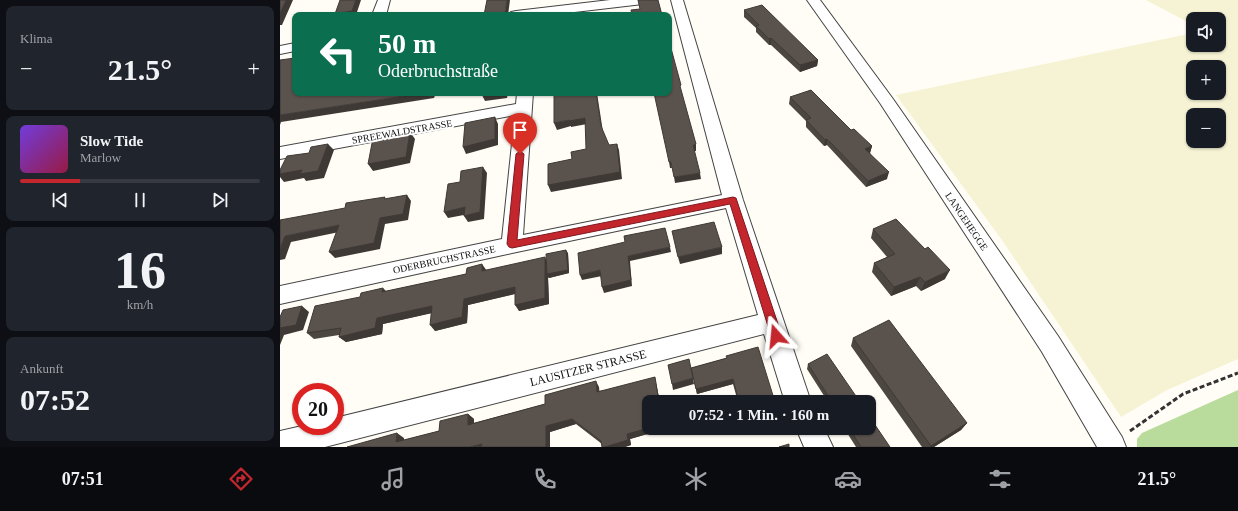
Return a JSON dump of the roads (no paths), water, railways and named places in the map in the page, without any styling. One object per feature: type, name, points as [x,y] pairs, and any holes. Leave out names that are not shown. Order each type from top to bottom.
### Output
[{"type":"street","points":[[380,12],[384,0]]},
{"type":"street","points":[[525,12],[528,0]]},
{"type":"street","points":[[541,12],[643,0]]},
{"type":"street","points":[[677,0],[733,200],[796,395]]},
{"type":"street","name":"LANGEHEGGE","points":[[814,0],[887,102],[1118,442]]},
{"type":"street","points":[[280,50],[292,48]]},
{"type":"street","points":[[512,244],[524,101]]},
{"type":"street","name":"SPREEWALDSTRASSE","points":[[280,153],[524,101]]},
{"type":"street","name":"ODERBRUCHSTRASSE","points":[[280,295],[512,244],[733,200]]},
{"type":"street","name":"LAUSITZER STRASSE","points":[[280,445],[772,322]]},
{"type":"street","points":[[813,435],[819,447]]}]
